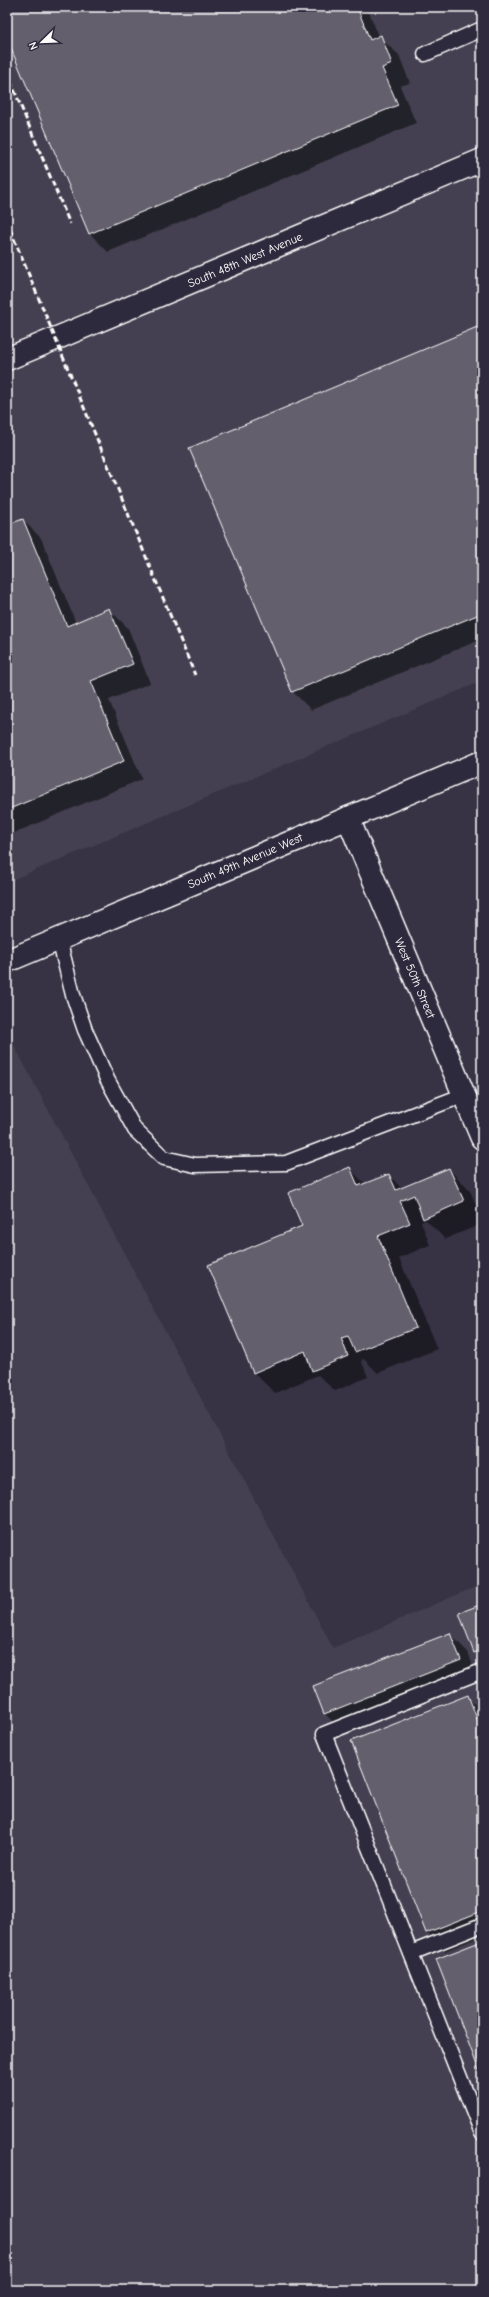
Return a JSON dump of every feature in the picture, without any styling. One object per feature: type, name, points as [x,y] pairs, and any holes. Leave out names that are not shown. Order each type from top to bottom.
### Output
[{"type":"street","name":"South 48th West Avenue","points":[[7,359],[482,160]]},
{"type":"street","name":"South 49th Avenue West","points":[[7,961],[482,762]]},
{"type":"street","name":"West 50th Street","points":[[348,818],[482,1138]]},
{"type":"lane","points":[[425,54],[482,29]]},
{"type":"lane","points":[[59,939],[73,995],[85,1030],[107,1079],[135,1130],[164,1158],[195,1165],[286,1163],[464,1095]]},
{"type":"lane","points":[[481,1675],[324,1734],[482,2133]]},
{"type":"lane","points":[[411,1953],[482,1925]]},
{"type":"shaded area","points":[[7,7],[482,7],[482,681],[7,882]]},
{"type":"shaded area","points":[[7,1032],[333,1648],[482,1584],[482,2290],[7,2290]]},
{"type":"building","points":[[7,7],[357,7],[370,40],[381,35],[392,64],[382,68],[398,105],[89,234],[7,39]]},
{"type":"building","points":[[482,325],[482,613],[292,692],[189,448]]},
{"type":"building","points":[[23,519],[67,626],[109,608],[133,664],[91,681],[124,761],[7,810],[7,525]]},
{"type":"building","points":[[350,1167],[358,1186],[389,1174],[396,1190],[449,1168],[464,1201],[423,1219],[414,1195],[400,1201],[410,1223],[378,1236],[416,1328],[355,1352],[348,1336],[341,1338],[348,1356],[312,1371],[305,1351],[253,1373],[208,1265],[302,1226],[288,1193]]},
{"type":"building","points":[[482,1604],[482,1650],[474,1653],[459,1613]]},
{"type":"building","points":[[450,1633],[461,1660],[324,1714],[313,1686]]},
{"type":"building","points":[[468,1695],[482,1732],[482,1911],[426,1933],[351,1741]]},
{"type":"building","points":[[482,1941],[482,2078],[436,1959]]},
{"type":"railway","points":[[7,73],[70,224]]},
{"type":"railway","points":[[7,222],[195,675]]}]
